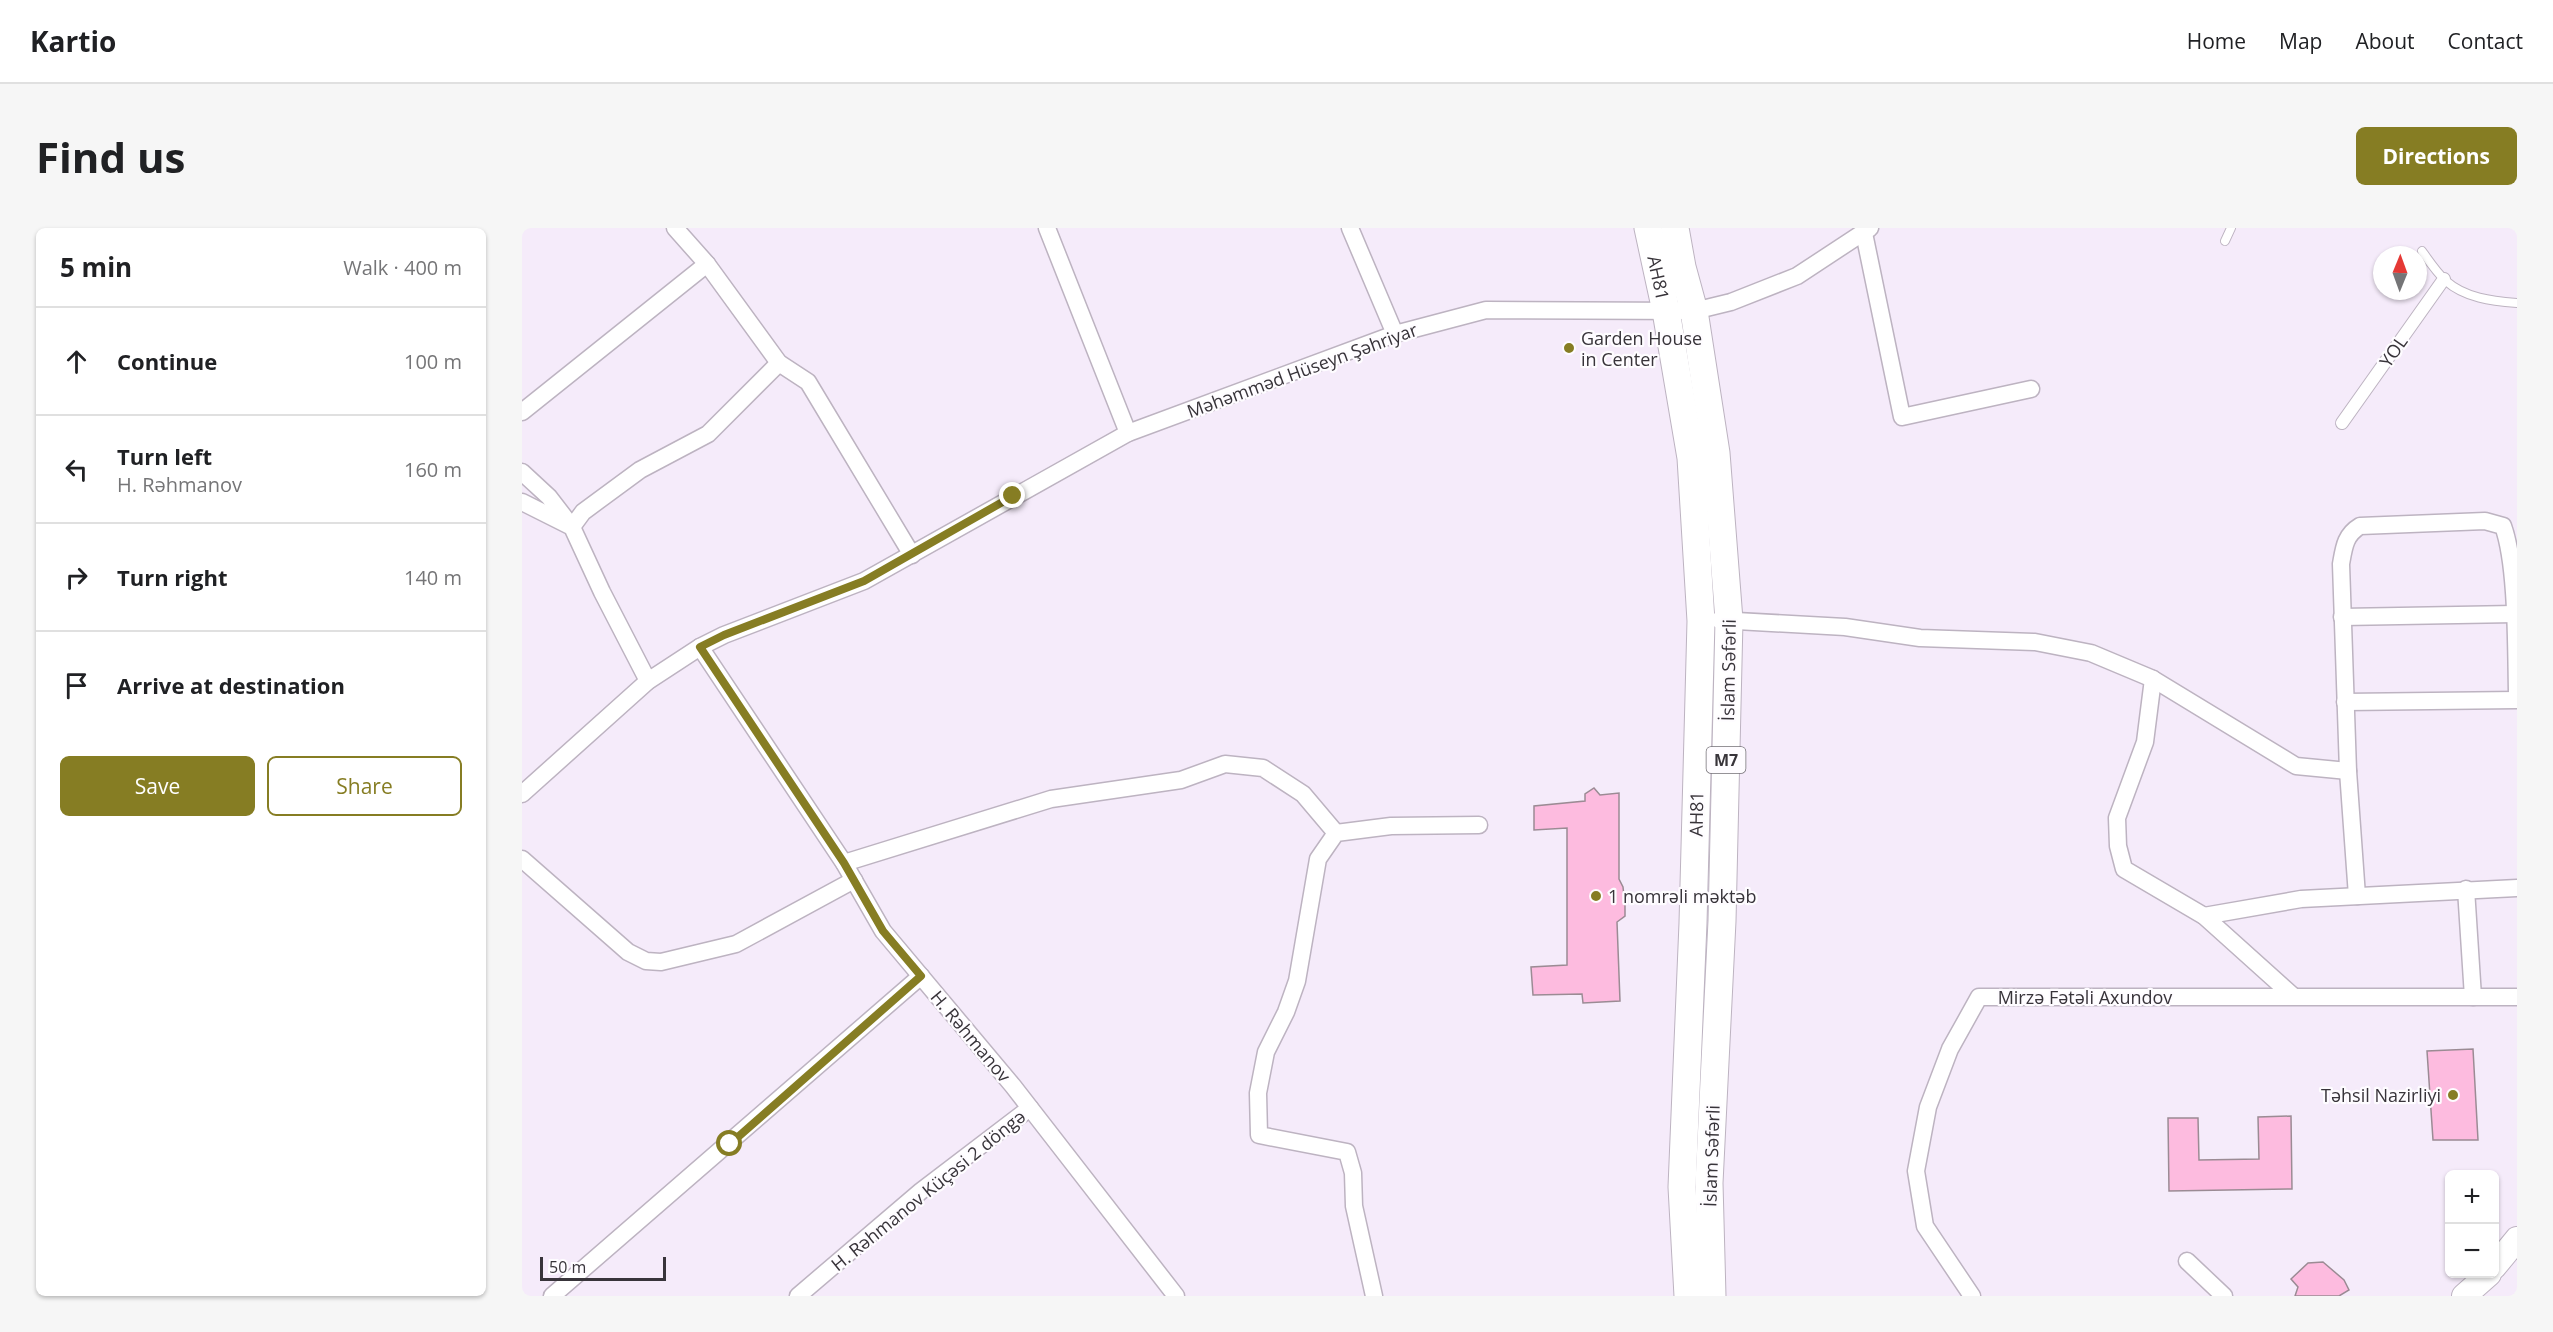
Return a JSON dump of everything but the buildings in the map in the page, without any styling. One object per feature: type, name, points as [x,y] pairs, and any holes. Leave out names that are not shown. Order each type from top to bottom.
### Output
[{"type":"highway","name":"AH81","points":[[1648,228],[1666,311],[1691,458],[1701,621],[1693,923],[1682,1187],[1688,1296]]},
{"type":"highway","name":"İslam Səfərli","points":[[1675,228],[1682,267],[1694,310],[1716,453],[1729,620],[1722,921],[1709,1183],[1712,1296]]},
{"type":"main road","points":[[2499,1261],[2517,1239]]},
{"type":"main road","points":[[2464,1296],[2484,1278]]},
{"type":"street","points":[[675,228],[706,264],[779,363],[808,382],[912,555]]},
{"type":"street","points":[[1047,228],[1128,433]]},
{"type":"street","points":[[1350,228],[1395,334]]},
{"type":"street","points":[[1867,230],[1902,417],[2031,389]]},
{"type":"street","name":"Məhəmməd Hüseyn Şəhriyar","points":[[522,794],[648,681],[700,647],[724,635],[864,581],[1128,433],[1395,334],[1486,310],[1666,311],[1694,310],[1731,302],[1797,276],[1867,230]]},
{"type":"street","points":[[522,412],[706,264]]},
{"type":"street","name":"YOL","points":[[2342,423],[2444,279]]},
{"type":"street","points":[[572,527],[583,512],[640,471],[708,434],[779,363]]},
{"type":"street","points":[[522,472],[549,497],[572,527],[602,592],[648,681]]},
{"type":"street","points":[[522,502],[572,527]]},
{"type":"street","points":[[2357,896],[2348,771],[2341,564],[2346,540],[2352,531],[2360,526],[2485,521],[2502,526],[2510,541],[2517,692]]},
{"type":"street","points":[[2342,617],[2515,614]]},
{"type":"street","points":[[1701,621],[1729,620],[1845,627],[1920,638],[2035,642],[2091,653],[2154,680],[2296,766],[2348,771]]},
{"type":"street","name":"H. Rəhmanov","points":[[700,647],[844,863],[883,931],[1030,1108],[1176,1296]]},
{"type":"street","points":[[2154,680],[2145,742],[2117,818],[2118,846],[2124,869],[2204,916],[2293,996]]},
{"type":"street","points":[[2345,702],[2517,700]]},
{"type":"street","points":[[844,863],[1051,799],[1181,780],[1225,764],[1263,768],[1303,794],[1336,833]]},
{"type":"street","points":[[1374,1296],[1354,1206],[1353,1173],[1347,1152],[1259,1135],[1258,1093],[1266,1052],[1286,1012],[1297,981],[1318,859],[1336,833],[1391,826],[1479,825]]},
{"type":"street","points":[[522,859],[628,952],[646,961],[661,962],[736,944],[854,880]]},
{"type":"street","points":[[2204,916],[2301,899],[2517,888]]},
{"type":"street","points":[[2466,890],[2473,997]]},
{"type":"street","points":[[552,1296],[921,976]]},
{"type":"street","name":"Mirzə Fətəli Axundov","points":[[1972,1296],[1925,1226],[1916,1171],[1929,1107],[1950,1048],[1979,997],[2517,997]]},
{"type":"street","name":"H. Rəhmanov Küçəsi 2 döngə","points":[[798,1296],[921,1191],[1030,1108]]},
{"type":"street","points":[[2187,1261],[2224,1296]]},
{"type":"lane","points":[[2225,241],[2231,228]]},
{"type":"lane","points":[[2427,257],[2444,279],[2469,295],[2488,300],[2517,303]]},
{"type":"place","name":"Garden House in Center","points":[[1569,348]]},
{"type":"place","name":"1 nomrəli məktəb","points":[[1596,896]]},
{"type":"place","name":"Təhsil Nazirliyi","points":[[2453,1095]]},
{"type":"route","points":[[730,1144],[921,976],[883,931],[844,863],[700,647],[724,635],[864,581],[1013,496]]}]
